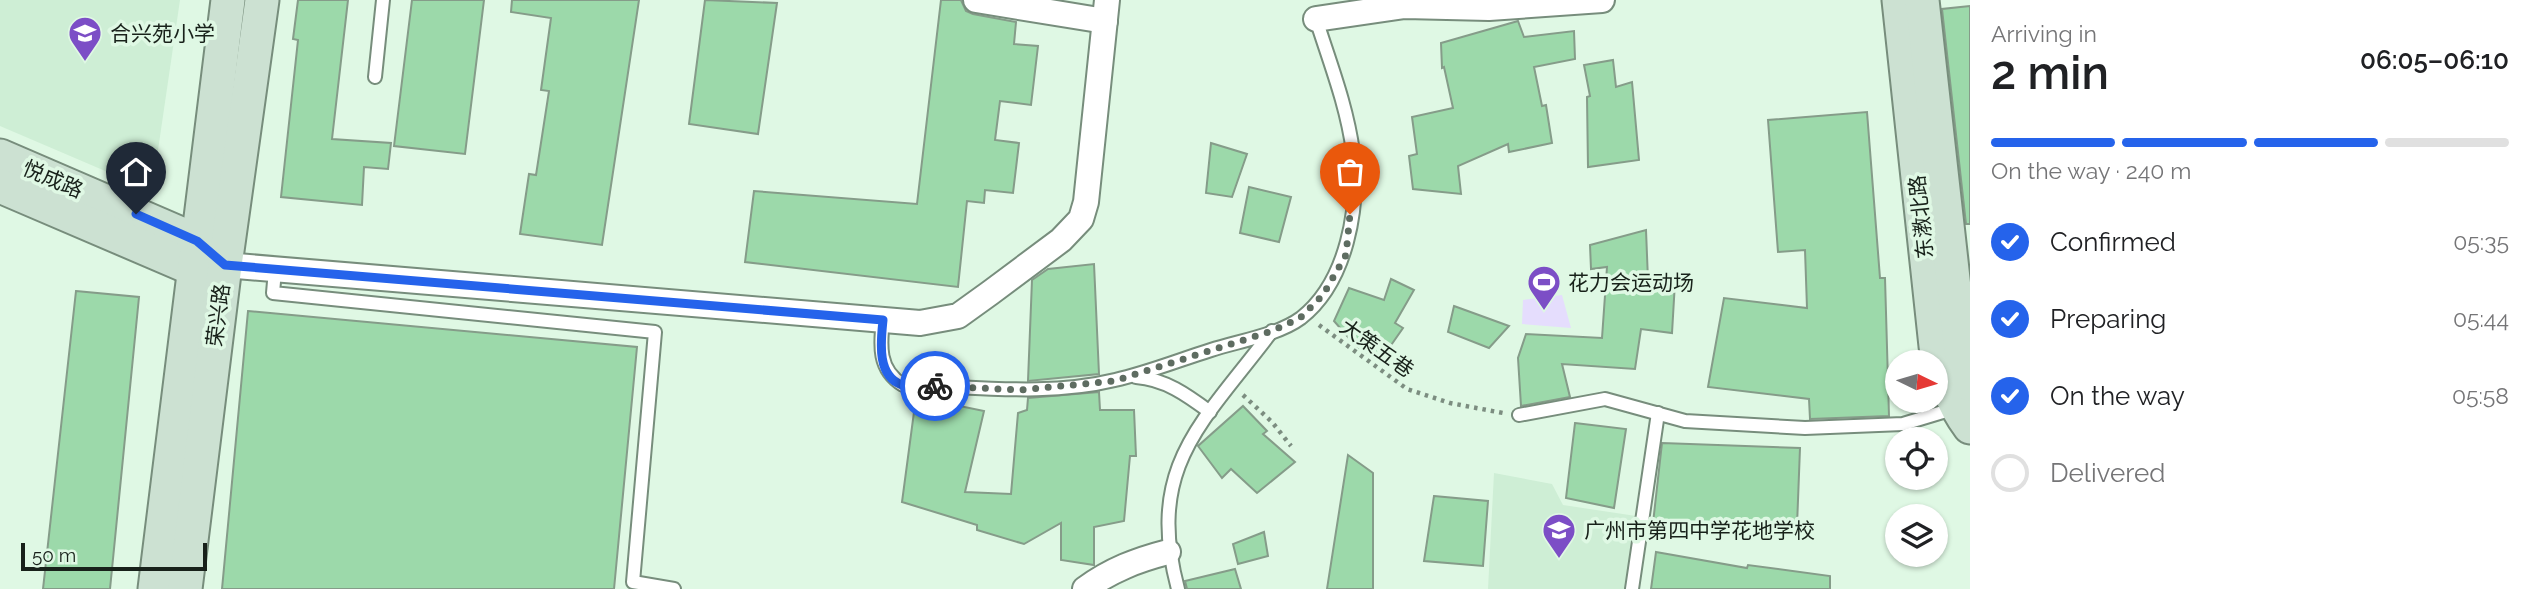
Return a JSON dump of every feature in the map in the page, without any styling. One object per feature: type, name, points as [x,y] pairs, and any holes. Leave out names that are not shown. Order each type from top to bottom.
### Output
[{"type":"street","name":"荣兴路","points":[[185,589],[205,258],[228,0]]},
{"type":"street","name":"荣兴路","points":[[155,589],[205,258],[262,0]]},
{"type":"street","points":[[205,258],[275,270],[920,323],[958,316],[1061,240],[1081,219],[1086,202],[1106,11],[976,0]]},
{"type":"street","points":[[1316,19],[1405,6],[1489,8],[1602,0]]},
{"type":"street","name":"东漖北路","points":[[1899,0],[1936,346],[1965,406]]},
{"type":"street","name":"东漖北路","points":[[1922,0],[1965,406]]},
{"type":"street","name":"悦成路","points":[[0,156],[205,258]]},
{"type":"street","name":"悦成路","points":[[0,186],[205,258]]},
{"type":"street","points":[[1085,589],[1125,565],[1168,552]]},
{"type":"lane","points":[[375,77],[383,0]]},
{"type":"lane","points":[[883,320],[879,351],[893,379],[902,386],[1020,390],[1083,386],[1129,376],[1272,331],[1305,313],[1323,295],[1346,255],[1353,194],[1354,154],[1345,110],[1316,19]]},
{"type":"lane","points":[[275,270],[273,293],[655,332],[633,582],[674,589]]},
{"type":"lane","points":[[1178,589],[1168,552],[1167,512],[1175,471],[1190,440],[1272,331]]},
{"type":"lane","points":[[1129,376],[1152,378],[1171,386],[1210,412]]},
{"type":"lane","points":[[1519,415],[1605,399],[1685,421],[1805,428],[1903,424],[1965,406]]},
{"type":"lane","points":[[1632,589],[1658,414]]},
{"type":"path","name":"大策五巷","points":[[1305,313],[1407,389],[1450,403],[1519,415]]},
{"type":"path","points":[[1231,386],[1272,422],[1291,446]]},
{"type":"shaded area","name":"合兴苑小学","points":[[0,0],[180,0],[152,191],[0,126]]},
{"type":"shaded area","name":"花力会运动场","points":[[1562,295],[1571,328],[1522,324],[1523,300]]},
{"type":"shaded area","name":"广州市第四中学花地学校","points":[[1494,473],[1552,484],[1563,505],[1636,516],[1626,589],[1488,589]]},
{"type":"building","points":[[298,0],[348,0],[332,139],[391,143],[388,169],[364,167],[362,205],[281,197],[298,40],[293,39]]},
{"type":"building","points":[[412,0],[484,0],[465,154],[394,146]]},
{"type":"building","points":[[512,0],[639,0],[602,245],[520,234],[529,174],[536,175],[549,91],[541,90],[551,18],[511,12]]},
{"type":"building","points":[[705,0],[777,3],[758,134],[689,124]]},
{"type":"building","points":[[941,0],[961,0],[966,11],[973,14],[1016,22],[1014,44],[1038,46],[1031,105],[1000,101],[995,140],[1019,143],[1013,193],[985,190],[984,203],[967,201],[958,287],[745,262],[754,191],[917,204]]},
{"type":"building","points":[[1970,6],[1970,224],[1966,224],[1942,9]]},
{"type":"building","points":[[1518,21],[1524,37],[1574,31],[1575,59],[1534,67],[1542,106],[1546,105],[1552,143],[1509,152],[1508,144],[1458,166],[1461,194],[1413,189],[1409,156],[1417,154],[1412,117],[1453,108],[1444,67],[1442,68],[1441,43]]},
{"type":"building","points":[[1613,60],[1616,87],[1632,82],[1639,160],[1588,167],[1587,97],[1590,96],[1584,65]]},
{"type":"building","points":[[1867,112],[1880,278],[1885,278],[1885,413],[1889,413],[1889,416],[1810,419],[1809,399],[1708,387],[1724,298],[1807,308],[1805,250],[1778,252],[1768,120]]},
{"type":"building","points":[[1211,143],[1247,154],[1232,197],[1206,193]]},
{"type":"building","points":[[1249,187],[1291,197],[1279,242],[1240,233]]},
{"type":"building","points":[[1646,230],[1648,280],[1675,282],[1672,333],[1641,329],[1635,369],[1562,364],[1570,397],[1521,406],[1518,358],[1526,334],[1602,338],[1607,267],[1591,269],[1590,245]]},
{"type":"building","points":[[1094,264],[1099,374],[1028,381],[1032,280],[1048,269]]},
{"type":"building","points":[[1391,279],[1414,290],[1395,323],[1403,328],[1380,361],[1355,345],[1334,321],[1349,288],[1384,300]]},
{"type":"building","points":[[76,291],[139,297],[110,589],[43,589]]},
{"type":"building","points":[[1454,306],[1509,326],[1489,348],[1448,332]]},
{"type":"building","points":[[248,311],[637,347],[614,589],[222,589]]},
{"type":"building","points":[[1099,392],[1100,410],[1134,410],[1136,456],[1130,456],[1124,521],[1094,527],[1094,565],[1061,560],[1061,523],[1024,544],[977,530],[977,525],[902,502],[916,397],[984,411],[965,492],[1011,494],[1018,413],[1027,410],[1028,398]]},
{"type":"building","points":[[1243,406],[1267,431],[1263,434],[1295,462],[1257,493],[1231,469],[1222,478],[1198,446]]},
{"type":"building","points":[[1575,423],[1626,429],[1614,508],[1566,498]]},
{"type":"building","points":[[1662,443],[1800,448],[1797,526],[1653,523]]},
{"type":"building","points":[[1348,455],[1373,473],[1373,589],[1327,589]]},
{"type":"building","points":[[1434,496],[1488,501],[1483,566],[1424,561]]},
{"type":"building","points":[[1264,532],[1268,556],[1238,564],[1233,544]]},
{"type":"building","points":[[1656,552],[1747,568],[1748,565],[1830,576],[1830,589],[1651,589]]},
{"type":"building","points":[[1235,569],[1241,589],[1187,589],[1185,581]]},
{"type":"way so far","points":[[935,386],[1020,390],[1114,381],[1272,331],[1300,318],[1323,295],[1346,255],[1350,214]]},
{"type":"place","name":"合兴苑小学","points":[[85,63]]},
{"type":"place","name":"花力会运动场","points":[[1544,312]]},
{"type":"place","name":"广州市第四中学花地学校","points":[[1559,560]]},
{"type":"route","points":[[136,214],[197,241],[225,265],[883,320],[879,351],[893,379],[902,386],[935,386]]}]
